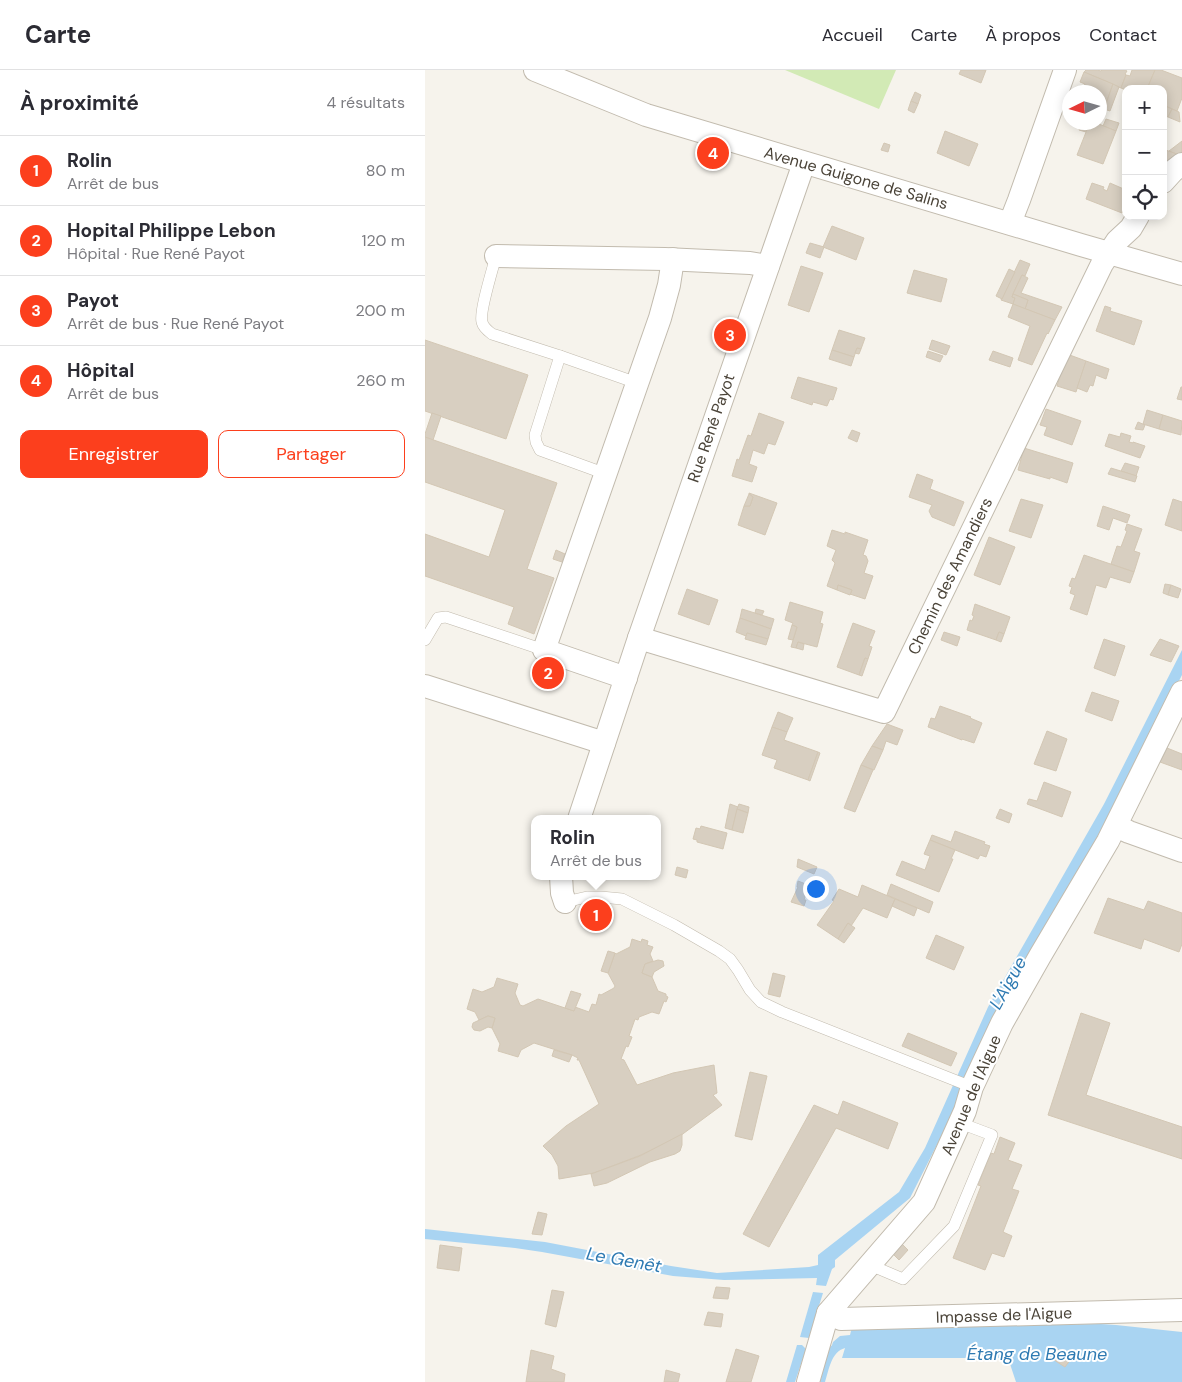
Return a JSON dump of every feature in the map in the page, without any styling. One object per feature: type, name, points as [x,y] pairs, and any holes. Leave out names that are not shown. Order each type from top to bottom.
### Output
[{"type":"street","name":"Avenue Guigone de Salins","points":[[535,70],[646,115],[1182,274]]},
{"type":"street","points":[[1010,224],[1065,70]]},
{"type":"street","name":"Rue René Payot","points":[[580,815],[639,638],[804,163]]},
{"type":"street","points":[[1167,178],[1182,164]]},
{"type":"street","name":"Chemin des Amandiers","points":[[639,638],[883,712],[1109,253],[1136,220]]},
{"type":"street","points":[[497,256],[673,259],[750,263],[768,266]]},
{"type":"street","points":[[626,678],[544,650],[660,318],[669,285],[673,259]]},
{"type":"street","points":[[425,686],[604,743]]},
{"type":"street","name":"Avenue de l'Aigue","points":[[808,1382],[828,1313],[924,1202],[960,1123],[972,1087],[1002,1022],[1108,841],[1182,692]]},
{"type":"street","points":[[1116,826],[1182,851]]},
{"type":"street","points":[[561,880],[565,902]]},
{"type":"street","name":"Impasse de l'Aigue","points":[[828,1313],[841,1319],[1182,1310]]},
{"type":"lane","points":[[497,256],[481,321],[486,330],[492,334],[637,383]]},
{"type":"lane","points":[[560,356],[535,435],[536,442],[540,450],[606,474]]},
{"type":"lane","points":[[425,640],[438,618],[446,617],[544,650]]},
{"type":"lane","points":[[565,902],[587,897],[621,899],[719,950],[738,970],[750,990],[761,1002],[972,1087]]},
{"type":"lane","points":[[870,1265],[903,1279],[955,1226],[992,1135],[960,1123]]},
{"type":"green space","points":[[785,70],[896,70],[879,109]]},
{"type":"water","points":[[1182,650],[1182,675],[910,1198],[835,1260],[835,1267],[832,1269],[826,1286],[816,1285],[817,1278],[724,1280],[673,1276],[542,1252],[425,1239],[425,1229],[545,1242],[717,1273],[818,1265],[818,1255],[899,1192],[925,1148],[988,1007],[1104,804]]},
{"type":"water","points":[[813,1292],[823,1293],[809,1338],[800,1337]]},
{"type":"water","name":"Étang de Beaune","points":[[1101,1324],[1182,1332],[1182,1382],[1016,1382],[1008,1358],[842,1358],[845,1348],[840,1350],[834,1357],[825,1382],[820,1382],[833,1342],[840,1336],[850,1335],[852,1327]]},
{"type":"water","points":[[797,1345],[802,1345],[806,1349],[795,1382],[786,1382]]},
{"type":"building","points":[[961,70],[986,70],[981,83],[959,74]]},
{"type":"building","points":[[1086,70],[1127,71],[1121,88],[1084,72]]},
{"type":"building","points":[[1132,70],[1155,70],[1149,85],[1122,85],[1126,75],[1130,76]]},
{"type":"building","points":[[1155,70],[1161,70],[1182,78],[1182,98],[1177,111],[1167,107],[1167,85],[1149,85]]},
{"type":"building","points":[[1084,72],[1113,84],[1107,101],[1107,85],[1085,85],[1080,82]]},
{"type":"building","points":[[1113,84],[1119,87],[1110,111],[1107,110],[1107,101]]},
{"type":"building","points":[[915,92],[921,95],[918,104],[911,101]]},
{"type":"building","points":[[911,101],[918,104],[914,113],[908,110]]},
{"type":"building","points":[[1167,107],[1172,109],[1167,117]]},
{"type":"building","points":[[1172,109],[1179,112],[1180,122],[1168,117]]},
{"type":"building","points":[[1107,119],[1119,123],[1116,131],[1107,128]]},
{"type":"building","points":[[1107,127],[1116,131],[1103,164],[1077,155],[1087,130],[1107,130]]},
{"type":"building","points":[[945,131],[978,144],[969,166],[937,153]]},
{"type":"building","points":[[1182,141],[1182,156],[1169,151]]},
{"type":"building","points":[[884,143],[890,145],[888,152],[881,150]]},
{"type":"building","points":[[1167,150],[1182,156],[1167,165]]},
{"type":"building","points":[[1092,183],[1104,187],[1103,189],[1107,191],[1110,183],[1122,188],[1122,213],[1086,199]]},
{"type":"building","points":[[832,226],[864,238],[856,260],[823,247]]},
{"type":"building","points":[[810,243],[824,247],[820,258],[806,253]]},
{"type":"building","points":[[1020,260],[1030,264],[1025,276],[1022,275],[1013,294],[1012,297],[1015,298],[1013,304],[1001,300]]},
{"type":"building","points":[[801,266],[823,273],[809,312],[788,305]]},
{"type":"building","points":[[1009,269],[1015,272],[1002,299],[996,296]]},
{"type":"building","points":[[914,270],[947,279],[941,302],[907,293]]},
{"type":"building","points":[[1022,275],[1028,278],[1021,293],[1062,307],[1055,320],[1025,309],[1028,300],[1013,294]]},
{"type":"building","points":[[1013,294],[1028,300],[1025,309],[1013,304],[1015,298],[1012,297]]},
{"type":"building","points":[[1013,304],[1055,320],[1032,365],[1018,360],[1030,326],[1008,317]]},
{"type":"building","points":[[1105,306],[1111,308],[1110,311],[1142,321],[1134,345],[1096,331]]},
{"type":"building","points":[[839,330],[865,338],[861,349],[857,348],[854,357],[832,350]]},
{"type":"building","points":[[425,340],[528,375],[506,439],[425,411]]},
{"type":"building","points":[[932,340],[950,346],[946,355],[929,349]]},
{"type":"building","points":[[857,348],[861,349],[859,354],[855,353]]},
{"type":"building","points":[[832,350],[854,357],[851,366],[829,359]]},
{"type":"building","points":[[928,351],[943,356],[940,362],[926,357]]},
{"type":"building","points":[[993,351],[1013,358],[1010,367],[989,360]]},
{"type":"building","points":[[1067,354],[1086,361],[1076,392],[1057,386]]},
{"type":"building","points":[[1086,361],[1109,369],[1106,379],[1096,375],[1093,386],[1090,385],[1087,392],[1077,388]]},
{"type":"building","points":[[798,377],[837,388],[833,400],[830,399],[827,406],[813,402],[812,405],[791,398]]},
{"type":"building","points":[[1182,387],[1182,400],[1177,399]]},
{"type":"building","points":[[1046,409],[1081,421],[1072,445],[1044,435],[1047,427],[1040,425]]},
{"type":"building","points":[[1147,410],[1163,415],[1159,429],[1143,424]]},
{"type":"building","points":[[432,413],[441,416],[433,440],[425,437]]},
{"type":"building","points":[[759,413],[784,422],[775,445],[768,443],[764,454],[753,450],[749,464],[757,467],[752,482],[732,476],[737,459],[739,460],[748,435],[751,436]]},
{"type":"building","points":[[1163,415],[1182,421],[1181,435],[1159,429]]},
{"type":"building","points":[[1138,422],[1145,425],[1143,430],[1135,429]]},
{"type":"building","points":[[852,430],[860,433],[857,442],[848,438]]},
{"type":"building","points":[[1121,433],[1131,436],[1129,442],[1145,446],[1140,458],[1105,446],[1109,434],[1120,437]]},
{"type":"building","points":[[425,437],[557,483],[527,569],[554,578],[534,634],[508,624],[514,607],[425,576],[425,534],[489,557],[505,510],[425,482]]},
{"type":"building","points":[[1024,448],[1073,463],[1067,483],[1018,470]]},
{"type":"building","points":[[1125,463],[1139,467],[1136,476],[1121,471]]},
{"type":"building","points":[[1111,468],[1137,476],[1135,482],[1108,474]]},
{"type":"building","points":[[917,474],[933,480],[930,489],[964,502],[954,526],[932,517],[929,511],[932,505],[909,497]]},
{"type":"building","points":[[749,493],[777,503],[765,535],[738,525],[744,506],[750,506],[753,497]]},
{"type":"building","points":[[749,494],[753,497],[750,506],[744,506]]},
{"type":"building","points":[[1021,499],[1043,505],[1031,538],[1009,531]]},
{"type":"building","points":[[1173,499],[1182,502],[1182,531],[1165,525]]},
{"type":"building","points":[[1103,506],[1130,515],[1127,523],[1113,518],[1109,530],[1097,526]]},
{"type":"building","points":[[1127,524],[1142,529],[1134,551],[1140,553],[1134,572],[1111,564],[1117,546],[1121,547],[1127,531],[1125,530]]},
{"type":"building","points":[[832,530],[845,534],[845,532],[868,540],[863,555],[866,556],[868,561],[864,573],[873,576],[865,599],[850,594],[852,590],[838,585],[837,590],[827,586],[835,563],[832,560],[836,550],[827,546]]},
{"type":"building","points":[[989,537],[1015,547],[1000,585],[974,575]]},
{"type":"building","points":[[556,550],[565,554],[562,562],[553,559]]},
{"type":"building","points":[[1084,555],[1134,572],[1130,583],[1110,577],[1106,588],[1096,585],[1087,615],[1070,609],[1075,595],[1070,593],[1072,587],[1069,586],[1072,578],[1075,579]]},
{"type":"building","points":[[1165,584],[1171,585],[1168,595],[1163,593]]},
{"type":"building","points":[[838,585],[852,590],[850,595],[837,590]]},
{"type":"building","points":[[1171,585],[1181,589],[1178,598],[1168,595]]},
{"type":"building","points":[[687,589],[718,600],[709,625],[678,614]]},
{"type":"building","points":[[790,602],[823,612],[820,623],[823,624],[817,647],[798,642],[796,648],[791,647],[797,627],[785,620]]},
{"type":"building","points":[[975,604],[1010,617],[1004,634],[999,632],[996,640],[967,630],[970,620],[972,621],[974,616],[972,615]]},
{"type":"building","points":[[742,609],[774,619],[771,629],[740,618]]},
{"type":"building","points":[[756,609],[764,611],[762,615],[755,613]]},
{"type":"building","points":[[740,618],[771,629],[768,639],[747,633],[746,636],[736,632]]},
{"type":"building","points":[[853,623],[875,631],[869,646],[872,647],[868,659],[865,658],[859,675],[837,667]]},
{"type":"building","points":[[792,625],[797,627],[793,640],[788,639]]},
{"type":"building","points":[[944,632],[960,637],[957,646],[941,640]]},
{"type":"building","points":[[999,632],[1004,634],[1001,642],[996,640]]},
{"type":"building","points":[[747,633],[768,639],[766,645],[745,639]]},
{"type":"building","points":[[1104,639],[1125,646],[1115,676],[1094,668]]},
{"type":"building","points":[[1160,639],[1179,646],[1171,662],[1150,655]]},
{"type":"building","points":[[798,642],[804,644],[803,650],[796,648]]},
{"type":"building","points":[[865,658],[868,659],[862,676],[859,675]]},
{"type":"building","points":[[1092,692],[1119,701],[1112,721],[1085,711]]},
{"type":"building","points":[[940,706],[982,723],[974,743],[928,727],[931,718],[935,719]]},
{"type":"building","points":[[778,712],[793,718],[787,732],[772,727]]},
{"type":"building","points":[[887,724],[903,730],[897,745],[886,741],[883,750],[872,746]]},
{"type":"building","points":[[772,727],[787,732],[784,740],[818,752],[808,780],[774,768],[777,760],[762,755]]},
{"type":"building","points":[[1047,731],[1067,739],[1056,771],[1034,764]]},
{"type":"building","points":[[872,746],[883,750],[874,770],[861,765]]},
{"type":"building","points":[[1167,748],[1182,754],[1182,770],[1160,762]]},
{"type":"building","points":[[818,752],[820,753],[810,781],[808,780]]},
{"type":"building","points":[[861,765],[873,770],[855,812],[844,808]]},
{"type":"building","points":[[1044,782],[1071,792],[1062,817],[1027,804],[1029,799],[1037,801]]},
{"type":"building","points":[[730,804],[738,807],[732,830],[725,828]]},
{"type":"building","points":[[739,804],[749,807],[748,813],[737,809]]},
{"type":"building","points":[[737,809],[748,813],[743,833],[732,830]]},
{"type":"building","points":[[1000,809],[1012,814],[1009,823],[996,818]]},
{"type":"building","points":[[701,826],[727,833],[723,849],[697,842],[697,840],[693,839],[696,828],[700,829]]},
{"type":"building","points":[[955,831],[985,842],[984,844],[990,846],[986,857],[980,855],[978,859],[930,840],[932,835],[951,842]]},
{"type":"building","points":[[930,840],[955,850],[939,892],[896,875],[902,861],[925,870],[930,856],[924,854]]},
{"type":"building","points":[[798,859],[817,867],[814,874],[797,867]]},
{"type":"building","points":[[677,867],[688,870],[686,878],[675,875]]},
{"type":"building","points":[[798,881],[811,886],[809,891],[807,890],[804,906],[791,902],[798,887]]},
{"type":"building","points":[[891,884],[933,902],[929,913],[887,895]]},
{"type":"building","points":[[862,885],[895,899],[887,918],[863,908],[851,926],[848,923],[838,939],[817,925],[834,901],[832,900],[839,889],[858,897]]},
{"type":"building","points":[[1108,898],[1144,910],[1148,901],[1182,913],[1182,944],[1179,952],[1144,939],[1141,949],[1094,933]]},
{"type":"building","points":[[895,899],[917,908],[914,916],[892,906]]},
{"type":"building","points":[[848,923],[855,928],[844,943],[838,939]]},
{"type":"building","points":[[936,935],[964,947],[954,970],[926,958]]},
{"type":"building","points":[[632,939],[641,942],[642,939],[648,941],[647,945],[653,947],[650,954],[653,961],[645,964],[642,973],[652,977],[658,991],[666,994],[668,997],[666,1002],[664,1001],[659,1014],[652,1012],[639,1017],[638,1020],[635,1019],[629,1036],[632,1037],[621,1059],[624,1060],[637,1085],[673,1073],[714,1065],[717,1093],[713,1095],[722,1105],[680,1136],[641,1155],[594,1173],[559,1179],[558,1166],[552,1155],[543,1146],[566,1126],[599,1104],[579,1060],[577,1060],[578,1058],[534,1043],[521,1050],[518,1057],[498,1051],[500,1044],[492,1028],[495,1018],[488,1016],[479,1020],[475,1012],[467,1009],[473,989],[482,992],[494,987],[497,978],[518,984],[515,993],[520,1005],[523,1006],[538,999],[574,1011],[575,1007],[589,1012],[592,1004],[596,1005],[599,994],[601,995],[614,988],[615,986],[608,973],[615,953],[630,947]]},
{"type":"building","points":[[608,951],[615,953],[608,973],[601,971]]},
{"type":"building","points":[[658,960],[663,961],[664,966],[654,972],[652,977],[642,973],[645,964]]},
{"type":"building","points":[[773,973],[785,976],[780,997],[768,994]]},
{"type":"building","points":[[571,991],[581,994],[574,1011],[565,1008]]},
{"type":"building","points":[[1081,1013],[1110,1023],[1086,1095],[1182,1127],[1182,1159],[1048,1115]]},
{"type":"building","points":[[488,1016],[495,1018],[492,1028],[488,1027],[480,1031],[474,1030],[472,1027],[473,1023]]},
{"type":"building","points":[[908,1033],[957,1053],[951,1066],[902,1046]]},
{"type":"building","points":[[554,1050],[572,1055],[569,1062],[552,1056]]},
{"type":"building","points":[[750,1072],[767,1076],[752,1140],[735,1136]]},
{"type":"building","points":[[843,1101],[898,1123],[888,1149],[836,1128],[769,1247],[743,1234],[814,1105],[838,1115]]},
{"type":"building","points":[[682,1134],[680,1151],[675,1154],[650,1162],[607,1183],[594,1186],[591,1174],[640,1156]]},
{"type":"building","points":[[1000,1137],[1015,1143],[1008,1160],[1022,1165],[1012,1189],[1019,1191],[1003,1232],[1012,1236],[1004,1257],[992,1253],[985,1270],[953,1258],[981,1186],[978,1185],[991,1153],[994,1154]]},
{"type":"building","points":[[538,1212],[547,1214],[542,1235],[532,1234]]},
{"type":"building","points":[[902,1244],[908,1250],[899,1260],[892,1253]]},
{"type":"building","points":[[440,1245],[462,1248],[459,1271],[437,1268]]},
{"type":"building","points":[[716,1287],[730,1288],[728,1299],[713,1298]]},
{"type":"building","points":[[552,1290],[564,1292],[556,1327],[545,1324]]},
{"type":"building","points":[[708,1312],[723,1314],[721,1327],[704,1325]]},
{"type":"building","points":[[736,1349],[759,1356],[751,1382],[726,1382]]},
{"type":"building","points":[[1057,1349],[1071,1359],[1065,1367],[1051,1358]]},
{"type":"building","points":[[531,1350],[554,1356],[551,1369],[565,1374],[564,1382],[526,1382]]},
{"type":"building","points":[[666,1370],[680,1374],[678,1382],[664,1382]]},
{"type":"waterway","points":[[821,1375],[829,1351],[836,1346]]},
{"type":"place","name":"Hôpital","points":[[713,153]]},
{"type":"place","name":"Payot","points":[[730,335]]},
{"type":"place","name":"Hopital Philippe Lebon","points":[[548,673]]},
{"type":"place","name":"Rolin","points":[[596,915]]},
{"type":"water label","name":"L'Aigue","points":[[1008,983]]},
{"type":"water label","name":"Le Genêt","points":[[624,1260]]}]
